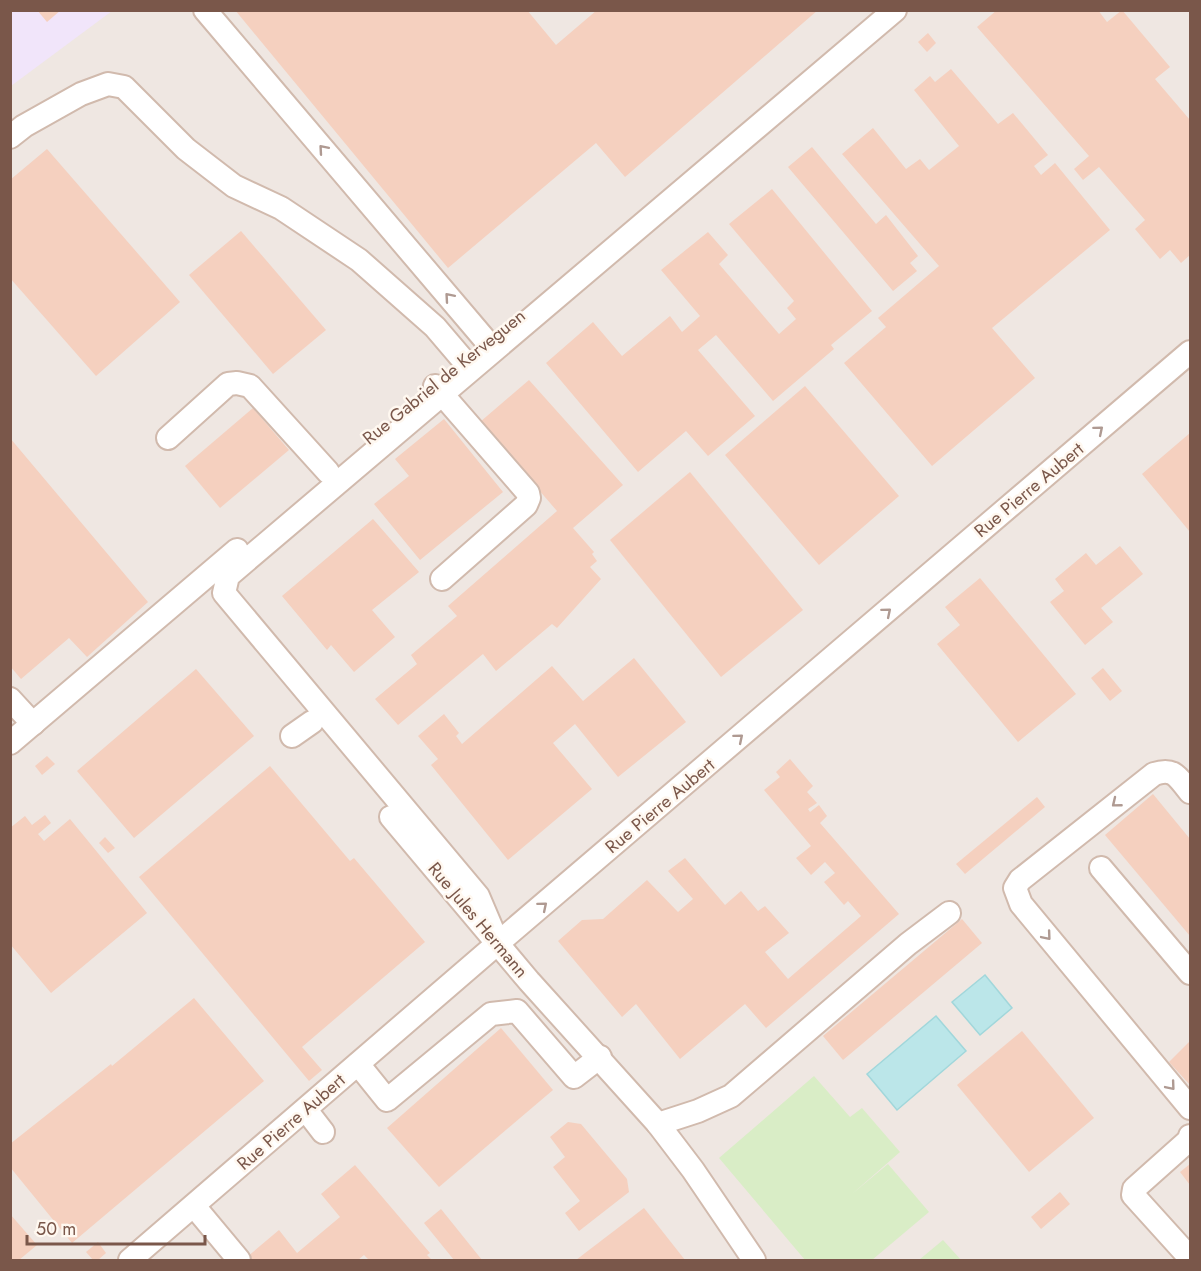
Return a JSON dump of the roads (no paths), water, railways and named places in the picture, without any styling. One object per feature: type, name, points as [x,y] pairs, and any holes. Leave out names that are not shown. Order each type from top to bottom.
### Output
[{"type":"street","points":[[205,10],[488,342]]},
{"type":"street","name":"Rue Gabriel de Kerveguen","points":[[10,743],[328,472],[438,390],[464,361],[656,201],[878,10]]},
{"type":"street","points":[[498,943],[478,896],[224,593],[228,576],[438,390],[895,10]]},
{"type":"street","points":[[10,137],[24,126],[81,94],[108,84],[124,87],[186,149],[234,186],[281,208],[359,260],[435,327],[464,361]]},
{"type":"street","name":"Rue Pierre Aubert","points":[[130,1260],[1191,352]]},
{"type":"street","points":[[168,438],[228,384],[237,382],[250,386],[328,472]]},
{"type":"street","points":[[438,390],[528,493],[529,498],[526,505],[442,579]]},
{"type":"street","name":"Rue Jules Hermann","points":[[200,582],[312,722],[498,943],[658,1124],[693,1170],[754,1260]]},
{"type":"street","points":[[10,699],[33,724]]},
{"type":"street","points":[[292,736],[312,722]]},
{"type":"street","points":[[1191,792],[1174,772],[1164,770],[1154,774],[1020,880],[1014,888],[1021,904],[1191,1108]]},
{"type":"street","points":[[1101,868],[1191,973]]},
{"type":"street","points":[[658,1124],[698,1111],[731,1096],[908,944],[949,913]]},
{"type":"street","points":[[358,1064],[387,1100],[491,1014],[517,1011],[574,1077],[600,1057]]},
{"type":"street","points":[[306,1110],[323,1132]]},
{"type":"street","points":[[1191,1136],[1134,1189],[1133,1196],[1191,1258]]},
{"type":"street","points":[[194,1206],[239,1260]]},
{"type":"water","points":[[985,975],[1012,1008],[980,1035],[952,1002]]},
{"type":"water","points":[[936,1016],[966,1051],[897,1110],[867,1074]]}]
